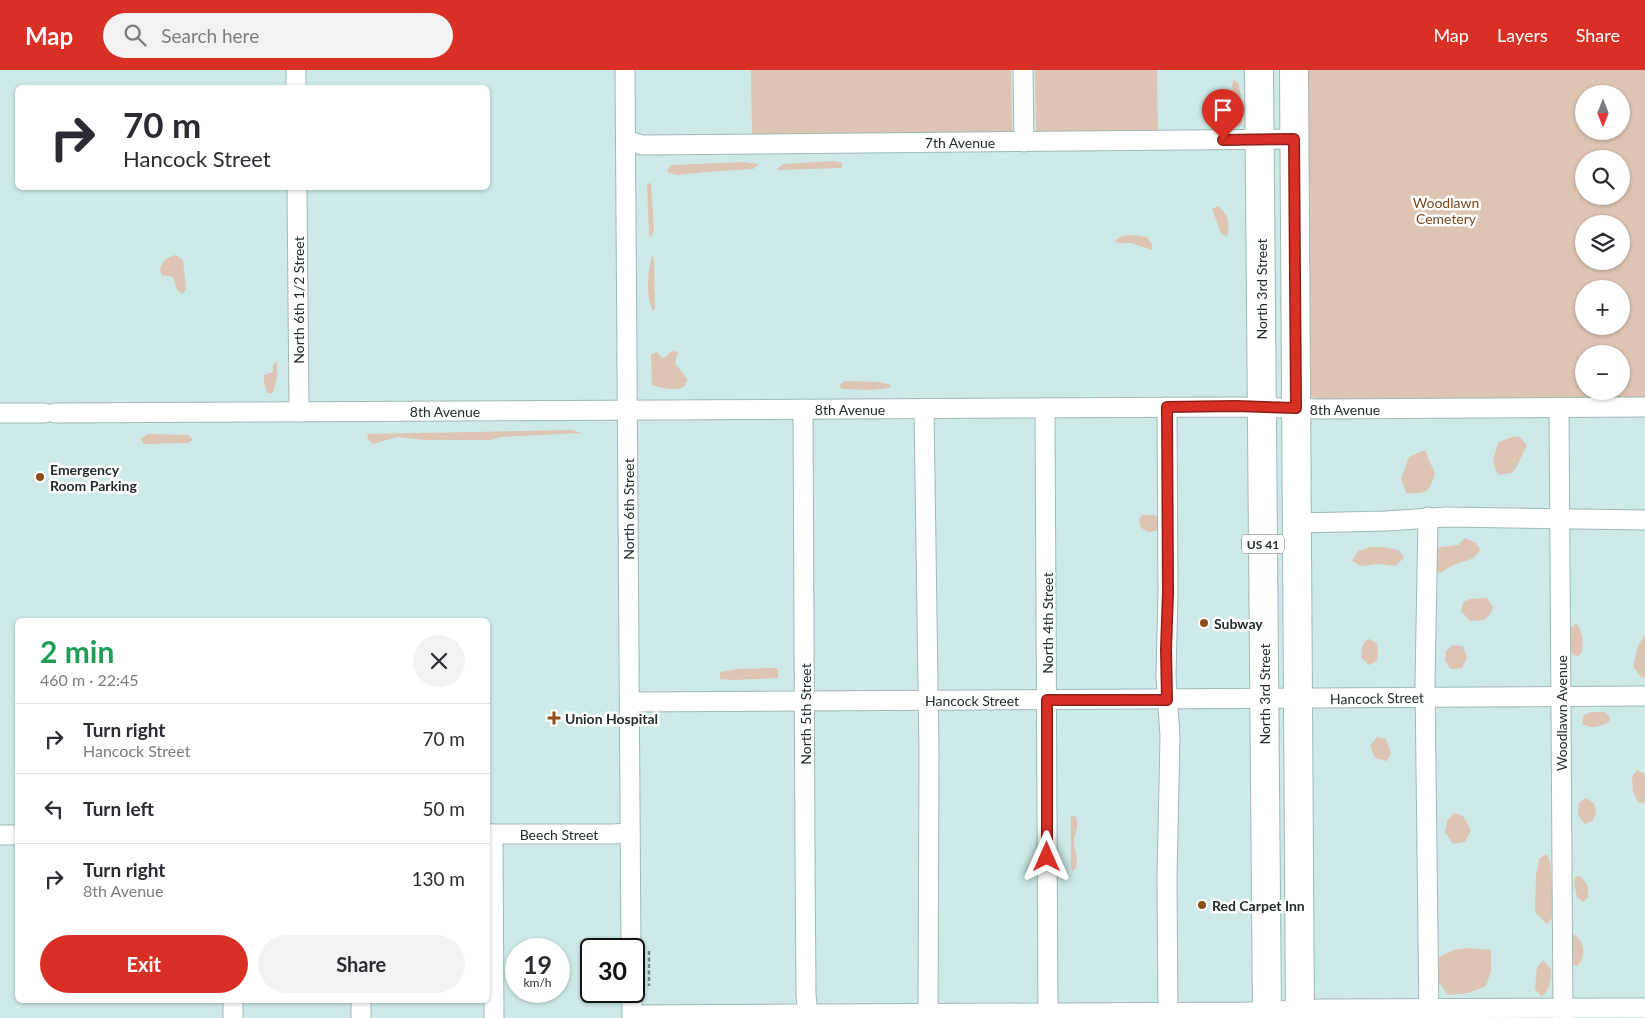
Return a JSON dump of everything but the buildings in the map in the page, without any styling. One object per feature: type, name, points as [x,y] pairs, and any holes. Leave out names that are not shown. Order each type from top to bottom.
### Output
[{"type":"highway","name":"North 3rd Street","points":[[1259,70],[1267,1015]]},
{"type":"highway","name":"US 41","points":[[1294,70],[1300,1014]]},
{"type":"street","points":[[296,70],[296,85]]},
{"type":"street","name":"North 6th Street","points":[[625,70],[631,938]]},
{"type":"street","points":[[1023,70],[1024,142]]},
{"type":"street","name":"7th Avenue","points":[[626,140],[642,145],[1294,139]]},
{"type":"street","name":"North 6th 1/2 Street","points":[[297,190],[299,412]]},
{"type":"street","points":[[1167,407],[1168,593],[1166,649],[1170,736],[1167,878],[1168,1015]]},
{"type":"street","name":"8th Avenue","points":[[0,413],[1167,407],[1645,407]]},
{"type":"street","name":"North 4th Street","points":[[1045,408],[1048,1015]]},
{"type":"street","name":"Woodlawn Avenue","points":[[1559,408],[1563,1013]]},
{"type":"street","points":[[924,409],[928,701],[928,1016]]},
{"type":"street","name":"North 5th Street","points":[[803,410],[805,939],[808,1016]]},
{"type":"street","points":[[1428,518],[1426,698],[1429,1014]]},
{"type":"street","points":[[1298,523],[1386,522],[1428,518],[1645,520]]},
{"type":"street","name":"Hancock Street","points":[[630,702],[1645,696]]},
{"type":"street","name":"Beech Street","points":[[490,834],[630,833]]},
{"type":"street","points":[[490,834],[494,1018]]},
{"type":"street","points":[[0,835],[15,835]]},
{"type":"street","points":[[233,1003],[233,1018]]},
{"type":"street","points":[[361,1003],[361,1018]]},
{"type":"street","points":[[632,1003],[632,1016],[1563,1013],[1645,1008]]},
{"type":"green space","points":[[751,70],[1011,70],[1012,132],[752,136]]},
{"type":"green space","points":[[1035,70],[1157,70],[1158,135],[1037,133]]},
{"type":"green space","name":"Woodlawn Cemetery","points":[[1306,70],[1645,70],[1645,399],[1630,399],[1630,345],[1575,345],[1575,399],[1318,401],[1308,394]]},
{"type":"green space","points":[[1234,80],[1239,84],[1243,111],[1242,124],[1239,127],[1235,116],[1232,84]]},
{"type":"green space","points":[[834,161],[842,163],[842,168],[776,170],[783,164]]},
{"type":"green space","points":[[744,162],[759,164],[753,169],[677,175],[667,172],[671,165]]},
{"type":"green space","points":[[651,183],[654,231],[650,238],[647,184]]},
{"type":"green space","points":[[1218,206],[1228,220],[1227,237],[1221,233],[1212,209]]},
{"type":"green space","points":[[1123,236],[1147,237],[1152,244],[1152,250],[1131,243],[1114,241]]},
{"type":"green space","points":[[176,255],[183,260],[186,289],[183,294],[178,291],[173,277],[162,275],[160,270],[165,260]]},
{"type":"green space","points":[[652,256],[654,258],[655,309],[653,311],[648,291],[648,276]]},
{"type":"green space","points":[[672,351],[678,352],[675,363],[687,379],[685,386],[673,389],[652,385],[651,355],[657,352],[662,358]]},
{"type":"green space","points":[[277,362],[277,377],[273,393],[267,393],[264,375],[273,372],[273,365]]},
{"type":"green space","points":[[844,381],[880,382],[891,385],[889,388],[872,390],[842,389],[839,386]]},
{"type":"green space","points":[[572,430],[582,433],[500,437],[491,440],[426,440],[397,437],[373,444],[367,438],[368,434]]},
{"type":"green space","points":[[148,434],[188,435],[193,440],[188,443],[144,444],[141,439]]},
{"type":"green space","points":[[1519,436],[1527,445],[1517,466],[1512,473],[1498,475],[1493,461],[1498,443],[1511,437]]},
{"type":"green space","points":[[1425,450],[1435,474],[1431,485],[1426,491],[1406,493],[1401,478],[1409,457]]},
{"type":"green space","points":[[1142,515],[1154,515],[1163,520],[1160,530],[1149,532],[1141,528],[1139,519]]},
{"type":"green space","points":[[1465,538],[1476,543],[1480,550],[1474,558],[1451,566],[1442,572],[1435,573],[1433,548],[1458,545]]},
{"type":"green space","points":[[1371,547],[1399,550],[1404,558],[1395,566],[1378,564],[1361,566],[1352,561],[1358,551]]},
{"type":"green space","points":[[1487,598],[1493,607],[1491,613],[1484,620],[1470,621],[1461,611],[1463,602],[1470,599]]},
{"type":"green space","points":[[1576,623],[1582,640],[1582,652],[1578,656],[1573,655],[1570,650],[1570,629]]},
{"type":"green space","points":[[1645,635],[1645,678],[1642,678],[1633,667],[1638,646]]},
{"type":"green space","points":[[1369,639],[1377,643],[1378,652],[1377,661],[1369,665],[1361,658],[1362,647],[1365,641]]},
{"type":"green space","points":[[1452,645],[1463,646],[1467,658],[1462,668],[1451,669],[1445,661],[1446,651]]},
{"type":"green space","points":[[776,668],[778,678],[720,679],[720,672],[738,669]]},
{"type":"green space","points":[[1592,712],[1605,712],[1610,717],[1609,722],[1596,727],[1582,724],[1584,715]]},
{"type":"green space","points":[[1377,737],[1386,739],[1391,753],[1387,761],[1375,758],[1370,746]]},
{"type":"green space","points":[[1637,770],[1645,774],[1645,803],[1638,802],[1633,792],[1632,777]]},
{"type":"green space","points":[[1586,798],[1594,803],[1596,814],[1592,821],[1585,824],[1578,815],[1579,803]]},
{"type":"green space","points":[[1454,813],[1463,816],[1471,830],[1465,842],[1453,844],[1445,832],[1447,821]]},
{"type":"green space","points":[[1071,815],[1076,817],[1077,824],[1074,842],[1077,864],[1076,868],[1072,871],[1071,864]]},
{"type":"green space","points":[[1547,854],[1550,862],[1554,916],[1547,924],[1535,912],[1536,876],[1539,859]]},
{"type":"green space","points":[[1580,876],[1588,888],[1588,897],[1583,902],[1577,897],[1574,883],[1575,877]]},
{"type":"green space","points":[[1573,934],[1580,941],[1583,949],[1582,958],[1577,966],[1573,965]]},
{"type":"green space","points":[[1470,948],[1491,950],[1491,971],[1486,986],[1468,993],[1448,995],[1438,981],[1439,957],[1454,950]]},
{"type":"green space","points":[[1543,960],[1551,969],[1551,973],[1548,987],[1542,997],[1535,989],[1537,967]]},
{"type":"place","name":"Emergency Room Parking","points":[[40,477]]},
{"type":"place","name":"Subway","points":[[1204,623]]},
{"type":"place","name":"Union Hospital","points":[[554,718]]},
{"type":"place","name":"Red Carpet Inn","points":[[1202,905]]},
{"type":"route","points":[[1047,857],[1047,700],[1167,700],[1167,407],[1236,406],[1296,408],[1294,139],[1223,140]]}]
